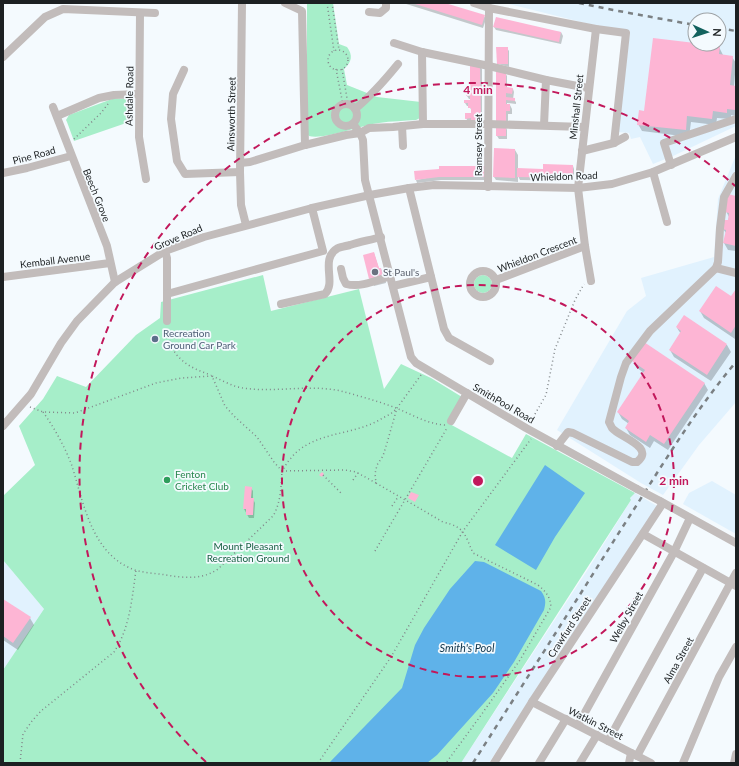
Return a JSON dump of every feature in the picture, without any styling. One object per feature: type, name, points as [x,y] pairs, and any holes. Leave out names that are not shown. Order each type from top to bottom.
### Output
[{"type":"street","name":"Ainsworth Street","points":[[242,3],[240,167],[241,205],[246,225]]},
{"type":"street","points":[[285,3],[302,10],[305,145]]},
{"type":"street","points":[[370,12],[376,14],[380,13],[386,8],[386,3]]},
{"type":"street","points":[[474,3],[489,8],[626,34],[614,143]]},
{"type":"street","points":[[3,57],[45,17],[64,6],[155,13]]},
{"type":"street","name":"Ramsey Street","points":[[488,187],[489,8]]},
{"type":"street","name":"Ashdale Road","points":[[140,13],[139,138],[146,179]]},
{"type":"street","name":"Minshall Street","points":[[591,280],[578,188],[588,88],[596,29]]},
{"type":"street","points":[[394,43],[422,52],[588,88]]},
{"type":"street","points":[[422,52],[423,124]]},
{"type":"street","points":[[348,106],[357,114],[353,124],[345,126],[336,119],[337,110],[348,106],[365,101],[398,64]]},
{"type":"street","points":[[184,70],[173,94],[171,119],[177,161],[185,174],[240,167],[250,162],[305,145],[360,133],[369,128],[423,124],[544,125],[584,127]]},
{"type":"street","points":[[544,125],[546,80]]},
{"type":"street","points":[[57,116],[98,98],[114,95],[139,94]]},
{"type":"street","name":"Beech Grove","points":[[53,107],[107,246],[115,282]]},
{"type":"street","points":[[671,165],[664,143],[736,119]]},
{"type":"street","points":[[353,124],[360,133]]},
{"type":"street","points":[[402,126],[403,146]]},
{"type":"street","name":"SmithPool Road","points":[[360,133],[363,140],[365,180],[411,357],[416,363],[526,428],[736,543]]},
{"type":"street","points":[[582,150],[614,143],[625,137]]},
{"type":"street","name":"Whieldon Road","points":[[409,188],[434,185],[578,188],[612,184],[653,172],[736,138]]},
{"type":"street","name":"Pine Road","points":[[3,173],[71,156]]},
{"type":"street","points":[[653,172],[667,222]]},
{"type":"street","points":[[558,446],[568,432],[573,433],[632,462],[640,460],[642,451],[638,445],[612,428],[609,422],[623,369],[650,331],[716,268],[718,262],[724,197],[736,178]]},
{"type":"street","points":[[409,188],[444,329],[449,338],[490,361]]},
{"type":"street","name":"Grove Road","points":[[3,426],[31,394],[61,343],[77,321],[115,282],[165,251],[204,237],[246,225],[312,208],[409,188]]},
{"type":"street","points":[[167,294],[323,252],[312,208]]},
{"type":"street","points":[[281,304],[325,294],[329,290],[330,284],[328,264],[331,255],[337,249],[381,237]]},
{"type":"street","name":"Whieldon Crescent","points":[[496,280],[585,246]]},
{"type":"street","points":[[165,251],[168,258],[166,321]]},
{"type":"street","name":"Kemball Avenue","points":[[3,277],[110,263]]},
{"type":"street","points":[[716,268],[736,274]]},
{"type":"street","points":[[341,269],[346,284],[352,285],[360,285],[391,276]]},
{"type":"street","points":[[393,286],[431,277]]},
{"type":"street","points":[[451,422],[467,393]]},
{"type":"street","name":"Crawfurd Street","points":[[494,763],[532,702],[643,534],[662,502]]},
{"type":"street","name":"Welby Street","points":[[578,725],[674,552],[690,518]]},
{"type":"street","points":[[643,534],[734,585]]},
{"type":"street","points":[[608,741],[703,568]]},
{"type":"street","name":"Alma Street","points":[[628,763],[734,585],[736,573]]},
{"type":"street","points":[[683,763],[719,677],[736,647]]},
{"type":"street","name":"Watkin Street","points":[[532,702],[651,763]]},
{"type":"street","points":[[539,763],[566,719]]},
{"type":"street","points":[[582,762],[597,735]]},
{"type":"street","points":[[734,763],[736,754]]},
{"type":"path","points":[[327,3],[334,51]]},
{"type":"path","points":[[332,3],[339,50]]},
{"type":"path","points":[[342,69],[332,68],[328,62],[329,55],[334,51],[339,50],[347,56],[346,64],[342,69],[348,106]]},
{"type":"path","points":[[336,69],[348,106]]},
{"type":"path","points":[[67,146],[101,113],[114,95]]},
{"type":"path","points":[[526,428],[546,395],[556,349],[575,300],[584,284],[591,280]]},
{"type":"path","points":[[166,321],[171,346],[178,358],[188,366],[242,388],[327,389],[397,408],[428,421],[444,425],[451,422]]},
{"type":"path","points":[[44,412],[62,444],[71,465],[82,502],[100,540],[113,557],[131,569],[178,577],[202,577],[214,572],[273,516],[277,509],[281,488],[282,471],[294,455],[303,447],[315,440],[374,423],[392,413],[425,369]]},
{"type":"path","points":[[22,404],[44,412],[75,413],[156,383],[182,378],[212,376]]},
{"type":"path","points":[[212,376],[225,406],[257,437],[282,471],[345,470],[358,473],[443,522],[453,524],[463,531],[473,553],[538,585],[547,592],[551,599],[551,607],[520,660],[446,763]]},
{"type":"path","points":[[376,483],[375,474],[377,465],[383,456],[388,443],[397,408]]},
{"type":"path","points":[[375,551],[451,422]]},
{"type":"path","points":[[318,763],[391,657],[463,531],[535,433]]},
{"type":"path","points":[[353,480],[358,473]]},
{"type":"path","points":[[323,476],[341,492]]},
{"type":"path","points":[[392,506],[398,497]]},
{"type":"path","points":[[20,763],[23,734],[32,720],[114,652],[119,644],[128,622],[136,570]]},
{"type":"shaded area","points":[[505,3],[736,3],[736,126],[653,164],[640,137],[631,139],[629,133],[618,132],[630,31],[589,24]]},
{"type":"shaded area","points":[[736,155],[736,402],[699,445],[663,495],[641,483],[557,430],[627,311],[646,296],[641,278],[714,257],[718,199]]},
{"type":"shaded area","points":[[712,481],[736,495],[736,534],[683,504],[689,493]]},
{"type":"shaded area","points":[[635,493],[657,506],[489,763],[461,763],[590,566],[631,500],[630,498]]},
{"type":"shaded area","points":[[3,560],[44,609],[3,670]]},
{"type":"green space","points":[[307,3],[333,3],[339,44],[347,47],[351,56],[349,64],[344,69],[347,85],[377,97],[421,102],[420,118],[416,120],[371,124],[324,136],[309,136],[307,133]]},
{"type":"green space","points":[[130,98],[134,106],[132,121],[74,141],[66,120],[69,115],[112,99]]},
{"type":"green space","name":"Mount Pleasant Recreation Ground","points":[[263,275],[271,311],[359,289],[384,389],[401,364],[431,378],[462,397],[448,423],[512,458],[526,434],[635,493],[630,498],[631,500],[461,763],[3,763],[3,670],[44,609],[3,560],[3,496],[35,465],[19,426],[43,399],[57,376],[86,387],[136,335],[160,318],[161,302]]},
{"type":"green space","points":[[483,275],[489,278],[492,284],[489,290],[483,293],[477,290],[474,284],[477,278]]},
{"type":"water","points":[[545,465],[585,493],[555,537],[536,570],[495,545]]},
{"type":"water","name":"Smith's Pool","points":[[475,561],[484,562],[541,591],[545,600],[544,610],[514,662],[493,693],[437,755],[427,763],[329,763],[402,688],[415,645],[424,628],[450,589]]},
{"type":"building","points":[[412,3],[445,3],[485,15],[482,25]]},
{"type":"building","points":[[496,17],[561,32],[559,42],[493,27]]},
{"type":"building","points":[[653,38],[687,42],[687,52],[719,52],[719,54],[733,56],[730,85],[736,86],[735,110],[727,109],[727,113],[713,111],[712,119],[687,116],[686,130],[637,125],[639,110],[644,111]]},
{"type":"building","points":[[496,47],[508,47],[508,64],[497,64]]},
{"type":"building","points":[[470,65],[480,65],[481,121],[471,121],[471,118],[465,119],[465,113],[471,113],[471,108],[468,108],[468,103],[464,103],[464,100],[470,100],[470,96],[466,96],[466,89],[470,89]]},
{"type":"building","points":[[496,72],[506,72],[506,87],[513,88],[512,94],[506,93],[506,97],[515,98],[515,101],[506,100],[506,104],[510,104],[510,111],[506,111],[506,121],[496,121]]},
{"type":"building","points":[[496,125],[506,126],[506,136],[496,136]]},
{"type":"building","points":[[494,148],[515,149],[515,178],[493,177]]},
{"type":"building","points":[[543,164],[573,165],[573,178],[517,177],[517,168],[543,169]]},
{"type":"building","points":[[439,166],[485,166],[485,177],[439,177],[415,180],[414,171],[439,169]]},
{"type":"building","points":[[728,194],[736,196],[736,246],[723,243],[726,230],[722,229],[724,220],[728,220],[729,213],[725,212]]},
{"type":"building","points":[[374,252],[383,276],[369,279],[363,255]]},
{"type":"building","points":[[716,286],[731,296],[736,289],[736,325],[731,333],[699,311]]},
{"type":"building","points":[[684,315],[727,344],[707,375],[669,350],[681,331],[676,327]]},
{"type":"building","points":[[644,342],[705,383],[664,444],[650,435],[646,442],[625,428],[629,421],[617,412],[645,370],[632,361]]},
{"type":"building","points":[[322,472],[324,474],[322,477],[319,475]]},
{"type":"building","points":[[245,486],[252,487],[251,498],[254,498],[253,515],[246,515],[246,509],[243,509]]},
{"type":"building","points":[[411,492],[419,495],[415,502],[408,498]]},
{"type":"building","points":[[3,599],[31,617],[13,643],[3,636]]},
{"type":"railway","points":[[579,3],[687,24]]},
{"type":"railway","points":[[727,29],[736,31]]},
{"type":"railway","points":[[473,763],[675,445],[705,402],[736,362]]},
{"type":"place","name":"St Paul's","points":[[375,272]]},
{"type":"place","name":"Recreation Ground Car Park","points":[[155,339]]},
{"type":"place","name":"Fenton Cricket Club","points":[[167,480]]}]
